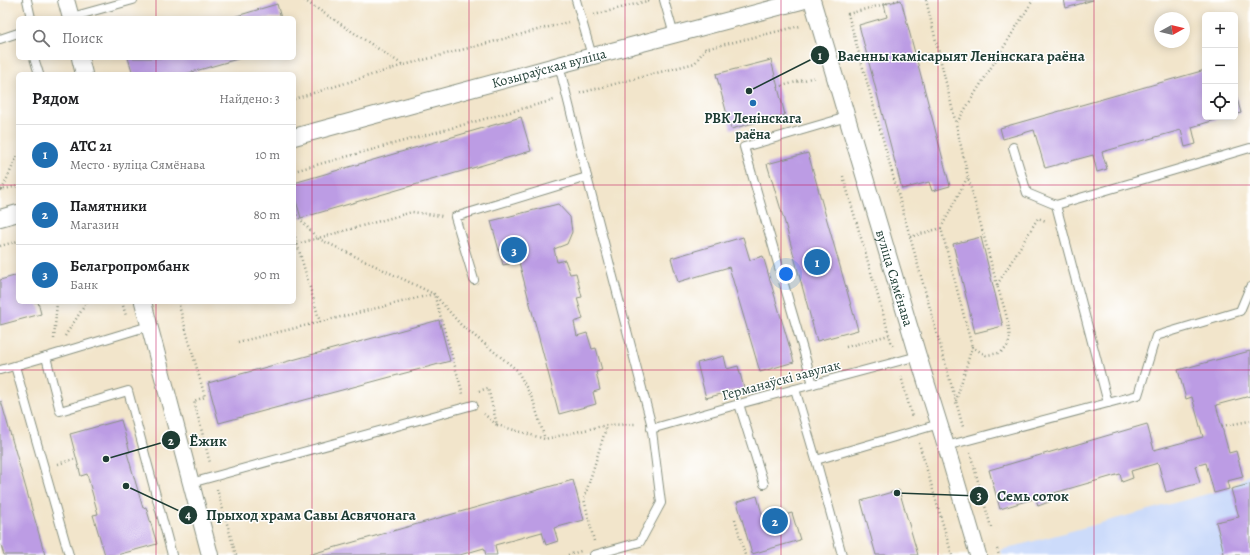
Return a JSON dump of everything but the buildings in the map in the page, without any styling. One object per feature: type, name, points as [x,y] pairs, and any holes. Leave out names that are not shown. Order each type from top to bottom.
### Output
[{"type":"street","points":[[66,0],[70,16]]},
{"type":"street","name":"Козыраўская вуліца","points":[[296,136],[805,0]]},
{"type":"street","name":"вуліца Сямёнава","points":[[812,0],[978,555]]},
{"type":"street","points":[[80,60],[84,72]]},
{"type":"street","points":[[0,218],[16,214]]},
{"type":"street","points":[[144,304],[210,555]]},
{"type":"lane","points":[[27,0],[31,16]]},
{"type":"lane","points":[[77,16],[133,0]]},
{"type":"lane","points":[[576,0],[592,56]]},
{"type":"lane","points":[[664,0],[674,35]]},
{"type":"lane","points":[[0,39],[16,34]]},
{"type":"lane","points":[[35,60],[38,72]]},
{"type":"lane","points":[[559,65],[651,426],[660,503],[640,542],[595,551]]},
{"type":"lane","points":[[814,384],[744,148],[847,117]]},
{"type":"lane","points":[[1013,147],[1027,193],[1056,205],[1250,148]]},
{"type":"lane","points":[[474,280],[454,217],[587,177]]},
{"type":"lane","points":[[1056,205],[1108,403]]},
{"type":"lane","points":[[946,446],[1138,395],[1156,336],[1240,311],[1250,287]]},
{"type":"lane","points":[[0,370],[149,326]]},
{"type":"lane","points":[[49,356],[60,411],[128,391],[172,555]]},
{"type":"lane","name":"Германаўскі завулак","points":[[651,426],[918,356]]},
{"type":"lane","points":[[15,366],[69,555]]},
{"type":"lane","points":[[795,389],[842,555]]},
{"type":"lane","points":[[739,404],[764,484]]},
{"type":"lane","points":[[190,483],[472,405]]},
{"type":"lane","points":[[816,460],[939,424]]},
{"type":"path","points":[[304,0],[404,65]]},
{"type":"path","points":[[296,98],[404,65],[651,0]]},
{"type":"path","points":[[899,0],[848,14],[992,532]]},
{"type":"path","points":[[926,0],[968,177],[1007,319],[1010,336],[1007,347],[1001,352],[986,355],[972,347]]},
{"type":"path","points":[[956,124],[1033,0]]},
{"type":"path","points":[[296,170],[695,63],[705,50],[785,30]]},
{"type":"path","points":[[778,87],[815,77]]},
{"type":"path","points":[[1,190],[16,158]]},
{"type":"path","points":[[843,176],[952,555]]},
{"type":"path","points":[[955,401],[972,347],[941,228],[968,177]]},
{"type":"path","points":[[1,190],[16,186]]},
{"type":"path","points":[[297,244],[412,212],[454,217]]},
{"type":"path","points":[[296,214],[317,238],[434,294],[461,325],[517,370],[533,400],[545,439]]},
{"type":"path","points":[[997,284],[1038,218]]},
{"type":"path","points":[[910,237],[941,228]]},
{"type":"path","points":[[296,240],[320,322]]},
{"type":"path","points":[[0,246],[16,242]]},
{"type":"path","points":[[238,342],[434,294]]},
{"type":"path","points":[[434,294],[463,396]]},
{"type":"path","points":[[49,356],[58,304]]},
{"type":"path","points":[[49,356],[86,304]]},
{"type":"path","points":[[123,304],[126,316]]},
{"type":"path","points":[[179,304],[205,397],[194,401],[236,555]]},
{"type":"path","points":[[846,347],[889,335]]},
{"type":"path","points":[[1222,426],[1250,421]]},
{"type":"path","points":[[497,426],[545,439],[607,425],[651,426]]},
{"type":"path","points":[[595,551],[584,499],[607,425]]},
{"type":"path","points":[[735,519],[745,555]]},
{"type":"path","points":[[997,547],[999,555]]},
{"type":"path","points":[[568,555],[581,551]]},
{"type":"shaded area","points":[[1250,474],[1250,555],[1002,555],[1001,550],[1233,487]]},
{"type":"place","name":"Ваенны камісарыят Ленінскага раёна","points":[[749,91]]},
{"type":"place","name":"РВК Ленінскага раёна","points":[[753,103]]},
{"type":"place","name":"Белагропромбанк","points":[[514,250]]},
{"type":"place","name":"АТС 21","points":[[817,262]]},
{"type":"place","name":"Ёжик","points":[[106,459]]},
{"type":"place","name":"Прыход храма Савы Асвячонага","points":[[126,486]]},
{"type":"place","name":"Семь соток","points":[[897,493]]},
{"type":"place","name":"Памятники","points":[[775,521]]}]
